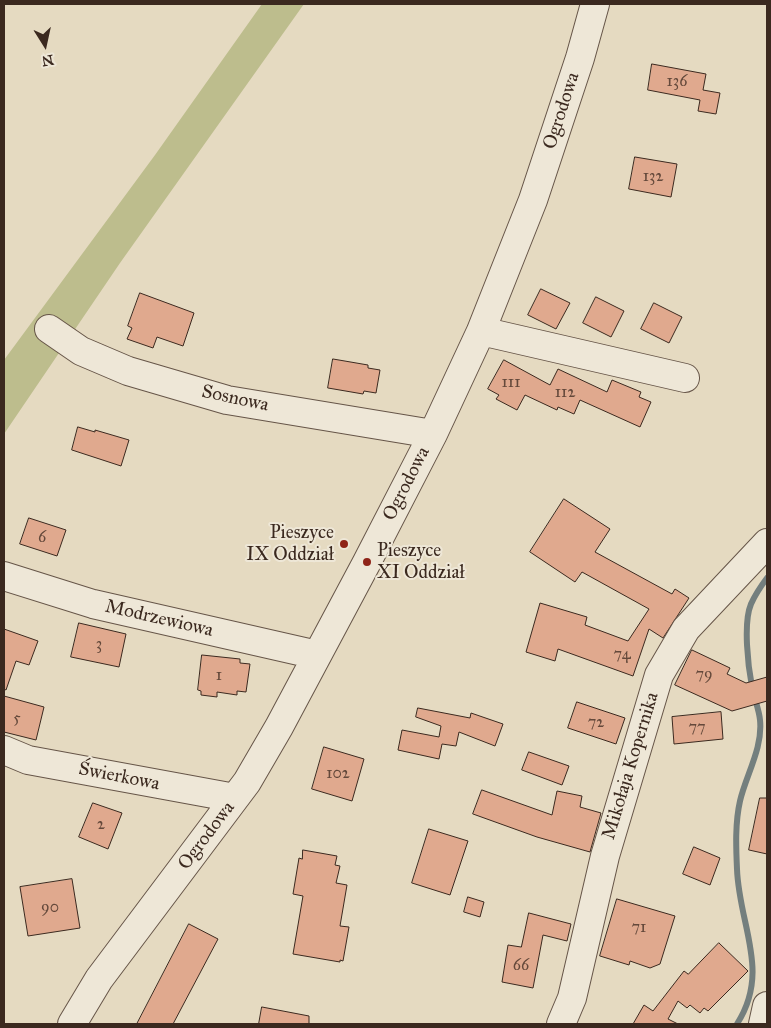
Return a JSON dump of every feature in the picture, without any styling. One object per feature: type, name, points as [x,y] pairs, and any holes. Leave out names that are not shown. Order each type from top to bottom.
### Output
[{"type":"street","name":"Ogrodowa","points":[[72,1024],[99,979],[235,798],[279,727],[433,434],[481,331],[533,200],[580,58],[595,4]]},
{"type":"street","name":"Sosnowa","points":[[49,330],[81,351],[128,371],[227,400],[433,434]]},
{"type":"street","points":[[481,331],[685,378]]},
{"type":"street","name":"Mikołaja Kopernika","points":[[561,1024],[572,998],[605,856],[658,675],[686,629],[767,543]]},
{"type":"street","name":"Modrzewiowa","points":[[4,576],[93,604],[317,655]]},
{"type":"street","name":"Świerkowa","points":[[4,750],[28,760],[235,798]]},
{"type":"street","points":[[763,1024],[767,1006]]},
{"type":"green space","points":[[262,4],[304,4],[120,263],[4,434],[4,360],[155,155]]},
{"type":"building","points":[[652,64],[706,74],[703,90],[720,93],[716,114],[698,111],[700,100],[648,90]]},
{"type":"building","points":[[635,157],[677,164],[671,197],[629,189]]},
{"type":"building","points":[[541,289],[570,303],[556,329],[528,315]]},
{"type":"building","points":[[140,293],[194,313],[183,346],[157,337],[153,348],[127,339],[132,328],[128,326]]},
{"type":"building","points":[[596,297],[624,311],[611,337],[583,323]]},
{"type":"building","points":[[654,303],[682,317],[669,343],[641,329]]},
{"type":"building","points":[[333,359],[368,365],[368,368],[380,370],[376,393],[364,391],[363,394],[328,388]]},
{"type":"building","points":[[504,360],[550,385],[558,369],[607,392],[612,380],[641,392],[639,397],[651,402],[640,427],[580,400],[574,414],[558,407],[557,410],[525,395],[517,410],[496,399],[499,395],[488,389]]},
{"type":"building","points":[[78,427],[129,440],[121,466],[72,450]]},
{"type":"building","points":[[564,499],[610,529],[595,552],[672,594],[675,589],[689,598],[663,638],[649,629],[633,676],[558,649],[555,661],[526,652],[540,603],[587,617],[585,625],[628,641],[649,609],[582,572],[575,582],[530,552]]},
{"type":"building","points":[[29,518],[66,530],[57,556],[20,544]]},
{"type":"building","points":[[79,623],[126,634],[119,667],[71,657]]},
{"type":"building","points":[[4,629],[38,641],[29,665],[16,661],[6,690],[4,689]]},
{"type":"building","points":[[692,650],[730,668],[727,674],[746,683],[767,677],[767,701],[732,711],[675,685]]},
{"type":"building","points":[[202,655],[240,659],[240,663],[250,664],[246,692],[237,691],[237,695],[217,692],[217,697],[201,695],[201,691],[198,690]]},
{"type":"building","points":[[4,696],[44,707],[36,740],[4,732]]},
{"type":"building","points":[[577,702],[625,718],[616,744],[568,728]]},
{"type":"building","points":[[418,708],[470,718],[471,713],[503,724],[495,746],[459,732],[456,746],[442,744],[439,759],[398,750],[402,730],[439,737],[441,726],[416,717]]},
{"type":"building","points":[[721,712],[723,739],[674,744],[672,717]]},
{"type":"building","points":[[324,747],[364,759],[352,801],[312,789]]},
{"type":"building","points":[[529,752],[569,766],[562,785],[522,770]]},
{"type":"building","points":[[482,790],[552,815],[557,791],[582,796],[580,807],[601,813],[590,852],[537,837],[473,814]]},
{"type":"building","points":[[760,798],[767,798],[767,854],[749,850]]},
{"type":"building","points":[[93,803],[122,813],[108,849],[79,837]]},
{"type":"building","points":[[429,829],[468,841],[450,895],[412,883]]},
{"type":"building","points":[[694,847],[720,858],[710,885],[683,874]]},
{"type":"building","points":[[303,850],[337,856],[335,865],[340,866],[336,883],[347,885],[340,926],[349,927],[343,961],[293,954],[303,896],[293,894],[299,858],[302,859]]},
{"type":"building","points":[[72,879],[80,928],[28,936],[20,887]]},
{"type":"building","points":[[468,897],[484,902],[480,917],[464,912]]},
{"type":"building","points":[[617,899],[675,916],[660,964],[650,968],[630,961],[629,965],[600,956]]},
{"type":"building","points":[[529,913],[571,924],[567,941],[543,935],[533,988],[502,982],[508,945],[521,947]]},
{"type":"building","points":[[189,924],[218,939],[173,1024],[137,1024]]},
{"type":"building","points":[[719,943],[748,971],[708,1011],[704,1008],[700,1013],[690,1005],[687,1008],[678,1001],[668,1019],[678,1024],[633,1024],[644,1005],[653,1011],[684,971],[688,974]]},
{"type":"building","points":[[262,1007],[309,1016],[309,1024],[259,1024]]},
{"type":"waterway","points":[[737,1024],[747,1004],[752,985],[751,948],[739,890],[736,844],[738,809],[757,751],[760,730],[749,668],[747,622],[751,604],[767,578]]},
{"type":"place","name":"Pieszyce IX Oddział","points":[[344,544]]},
{"type":"place","name":"Pieszyce XI Oddział","points":[[367,562]]}]
